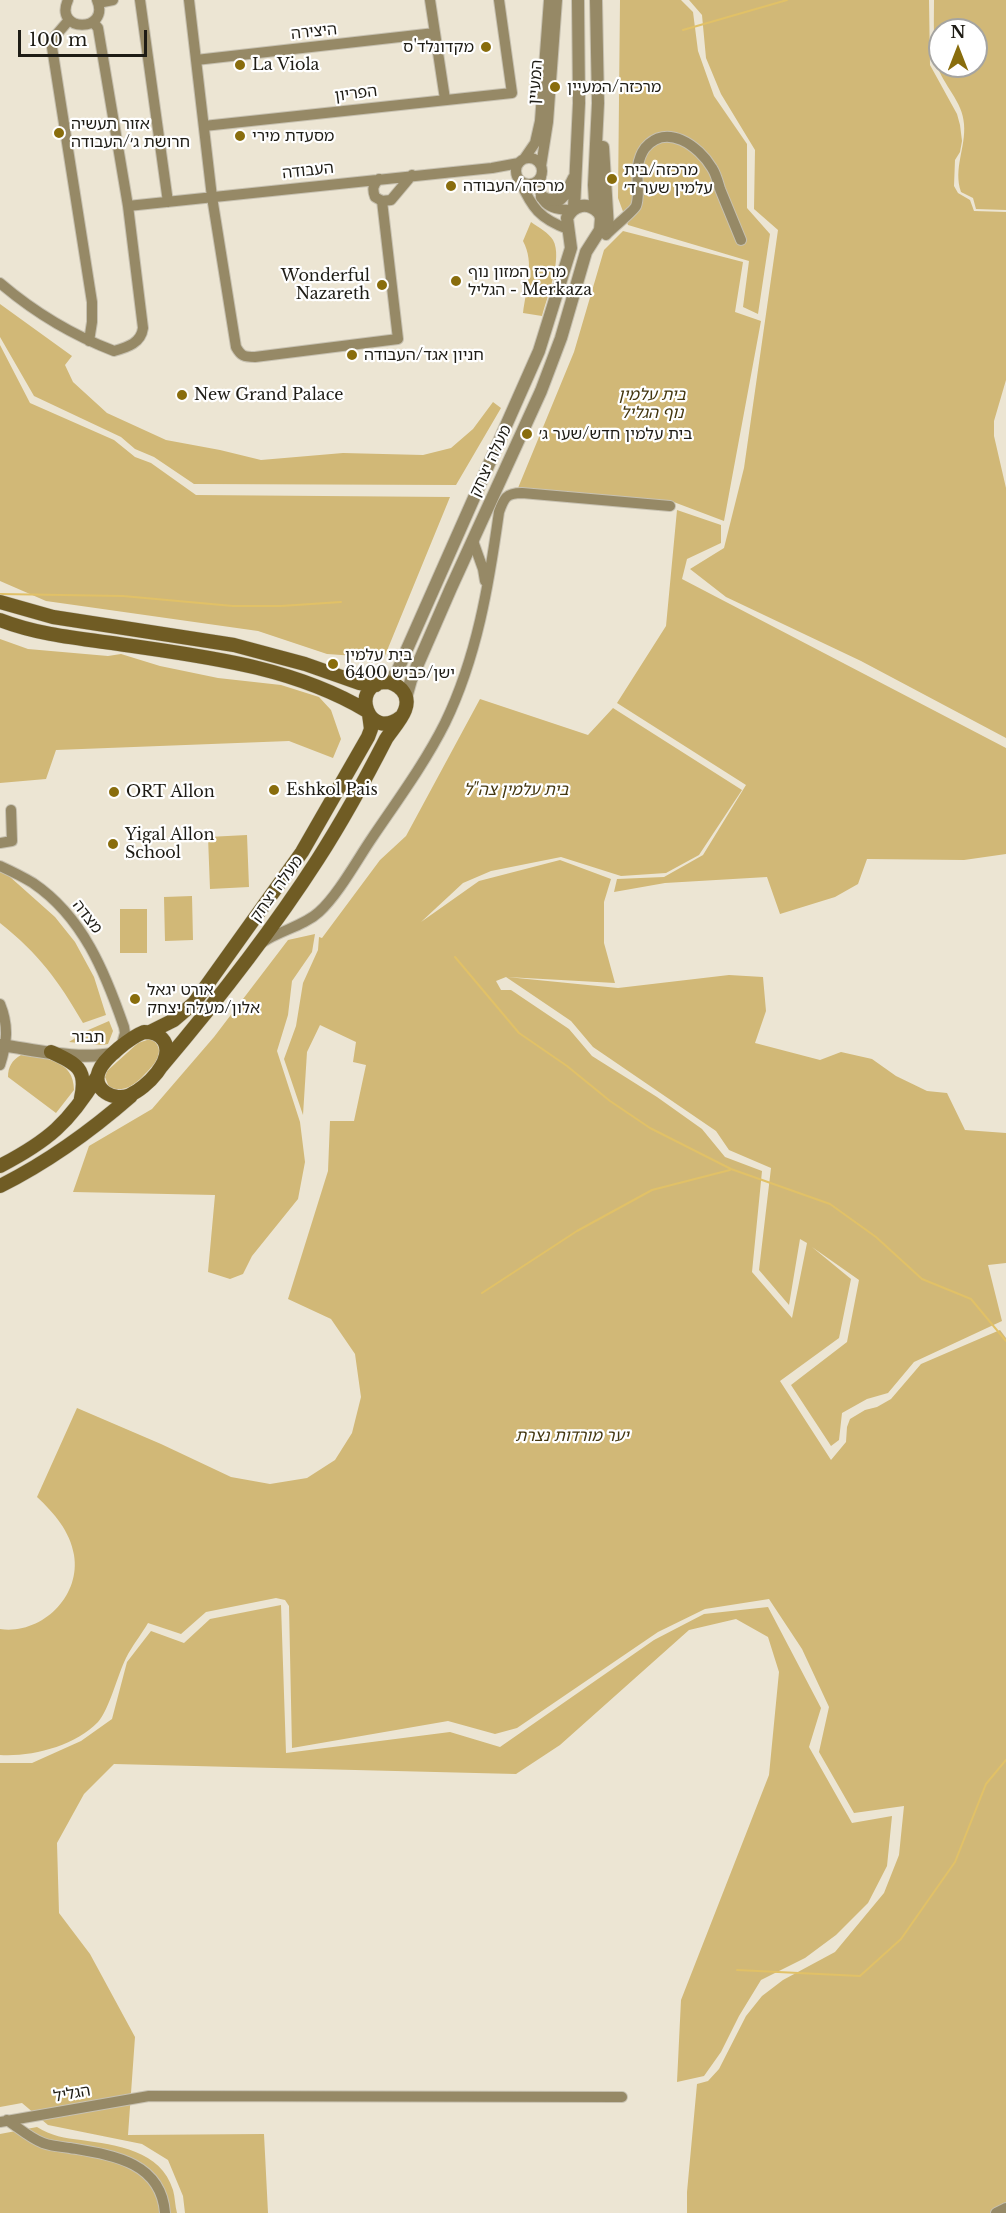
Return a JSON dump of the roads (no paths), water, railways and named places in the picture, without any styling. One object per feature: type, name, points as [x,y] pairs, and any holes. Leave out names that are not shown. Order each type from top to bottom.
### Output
[{"type":"main road","points":[[0,602],[53,617],[234,645],[306,664],[359,683],[389,682],[400,688],[406,698],[405,712],[396,721],[384,724],[373,719],[368,712],[365,705],[368,693],[380,684]]},
{"type":"main road","points":[[0,620],[50,634],[201,656],[253,667],[336,693],[368,712]]},
{"type":"main road","name":"מעלה יצחק","points":[[98,1074],[118,1050],[147,1032],[174,1020],[194,1003],[320,824],[368,737],[371,729],[368,712]]},
{"type":"main road","name":"מעלה יצחק","points":[[136,1091],[161,1068],[219,998],[317,861],[401,717]]},
{"type":"main road","points":[[147,1032],[159,1035],[166,1044],[167,1055],[161,1068]]},
{"type":"main road","points":[[57,1053],[78,1067],[82,1074],[83,1089],[80,1104]]},
{"type":"main road","points":[[98,1074],[101,1089],[109,1095],[126,1097],[136,1091]]},
{"type":"main road","points":[[0,1166],[50,1136],[80,1104],[98,1074]]},
{"type":"main road","points":[[0,1186],[51,1158],[80,1138],[136,1091]]},
{"type":"street","points":[[68,0],[65,10],[69,20],[83,26],[93,22],[98,14],[97,2],[114,0]]},
{"type":"street","points":[[140,0],[168,202]]},
{"type":"street","points":[[189,0],[212,197],[236,347],[244,357],[398,339],[382,201]]},
{"type":"street","points":[[430,0],[445,99]]},
{"type":"street","name":"הפריון","points":[[204,126],[512,93],[499,0]]},
{"type":"street","name":"המעיין","points":[[522,161],[535,143],[539,129],[549,0]]},
{"type":"street","name":"המעיין","points":[[542,197],[539,187],[548,122],[557,0]]},
{"type":"street","points":[[569,231],[567,221],[573,209],[579,103],[578,0]]},
{"type":"street","points":[[596,0],[598,103],[594,184],[601,234]]},
{"type":"street","points":[[69,20],[51,40],[92,302],[89,341]]},
{"type":"street","points":[[0,284],[51,320],[89,341],[114,351],[135,343],[142,335],[128,206],[98,28],[93,22]]},
{"type":"street","name":"היצירה","points":[[196,60],[435,33]]},
{"type":"street","points":[[597,59],[601,87],[605,200],[609,217],[601,234]]},
{"type":"street","points":[[519,180],[524,184],[533,184],[541,171],[536,160],[522,161],[516,171],[519,180],[527,198],[547,220],[580,239],[592,238],[601,234],[637,204],[637,175],[644,149],[663,136],[676,137],[690,144],[712,167],[741,240]]},
{"type":"street","name":"העבודה","points":[[128,206],[492,168],[522,161]]},
{"type":"street","name":"העבודה","points":[[492,168],[507,171],[519,180]]},
{"type":"street","points":[[542,197],[555,200],[565,195],[576,171]]},
{"type":"street","points":[[379,178],[373,190],[375,197],[382,201],[391,200],[412,175]]},
{"type":"street","points":[[542,197],[552,208],[573,209],[586,205],[598,212]]},
{"type":"street","points":[[605,200],[613,210],[620,214],[630,212]]},
{"type":"street","name":"מעלה יצחק","points":[[380,684],[396,674],[526,384],[546,333],[571,248],[569,231]]},
{"type":"street","name":"מעלה יצחק","points":[[406,698],[411,680],[535,405],[561,338],[586,252],[601,234]]},
{"type":"street","points":[[256,946],[275,934],[308,920],[328,902],[444,724],[469,662],[487,590],[499,512],[504,498],[510,493],[670,506]]},
{"type":"street","points":[[473,541],[483,569],[487,590]]},
{"type":"street","points":[[0,843],[12,841],[11,810]]},
{"type":"street","name":"מצדה","points":[[0,866],[33,883],[51,898],[75,924],[99,962],[119,1013],[125,1033],[118,1050]]},
{"type":"street","points":[[0,1004],[7,1025],[0,1065]]},
{"type":"street","name":"מצדה","points":[[119,1013],[129,1026],[147,1032]]},
{"type":"street","points":[[3,1046],[57,1053]]},
{"type":"street","name":"תבור","points":[[57,1053],[104,1056],[118,1050]]},
{"type":"street","name":"תבור","points":[[57,1053],[88,1063],[98,1074]]},
{"type":"street","name":"הגליל","points":[[4,2121],[149,2096],[622,2097]]},
{"type":"street","points":[[4,2121],[43,2144],[105,2154],[134,2164],[148,2174],[157,2186],[165,2213]]},
{"type":"street","points":[[996,2213],[1006,2208]]},
{"type":"waterway","points":[[683,30],[787,0]]},
{"type":"waterway","points":[[0,594],[123,596],[233,606],[341,602]]},
{"type":"waterway","points":[[455,957],[519,1033],[567,1066],[610,1101],[650,1128],[731,1169],[830,1204],[876,1237],[922,1279],[971,1299],[1006,1341]]},
{"type":"waterway","points":[[482,1293],[577,1231],[652,1190],[730,1170]]},
{"type":"waterway","points":[[737,1970],[860,1976],[901,1939],[955,1862],[986,1784],[1006,1760]]},
{"type":"place","name":"מקדונלד'ס","points":[[486,47]]},
{"type":"place","name":"La Viola","points":[[240,65]]},
{"type":"place","name":"מרכזה/המעיין","points":[[555,87]]},
{"type":"place","name":"אזור תעשיה חרושת ג׳/העבודה","points":[[59,133]]},
{"type":"place","name":"מסעדת מירי","points":[[240,136]]},
{"type":"place","name":"מרכזה/בית עלמין שער ד׳","points":[[612,179]]},
{"type":"place","name":"מרכזה/העבודה","points":[[451,186]]},
{"type":"place","name":"מרכז המזון נוף הגליל - Merkaza","points":[[456,281]]},
{"type":"place","name":"Wonderful Nazareth","points":[[382,285]]},
{"type":"place","name":"חניון אגד/העבודה","points":[[352,355]]},
{"type":"place","name":"New Grand Palace","points":[[182,395]]},
{"type":"place","name":"בית עלמין חדש/שער ג׳","points":[[527,434]]},
{"type":"place","name":"בית עלמין ישן/כביש 6400","points":[[333,664]]},
{"type":"place","name":"Eshkol Pais","points":[[274,790]]},
{"type":"place","name":"ORT Allon","points":[[114,792]]},
{"type":"place","name":"Yigal Allon School","points":[[113,844]]},
{"type":"place","name":"אורט יגאל אלון/מעלה יצחק","points":[[135,999]]},
{"type":"park label","name":"בית עלמין נוף הגליל","points":[[652,404]]},
{"type":"park label","name":"בית עלמין צה\"ל","points":[[516,790]]},
{"type":"park label","name":"יער מורדות נצרת","points":[[572,1436]]}]
